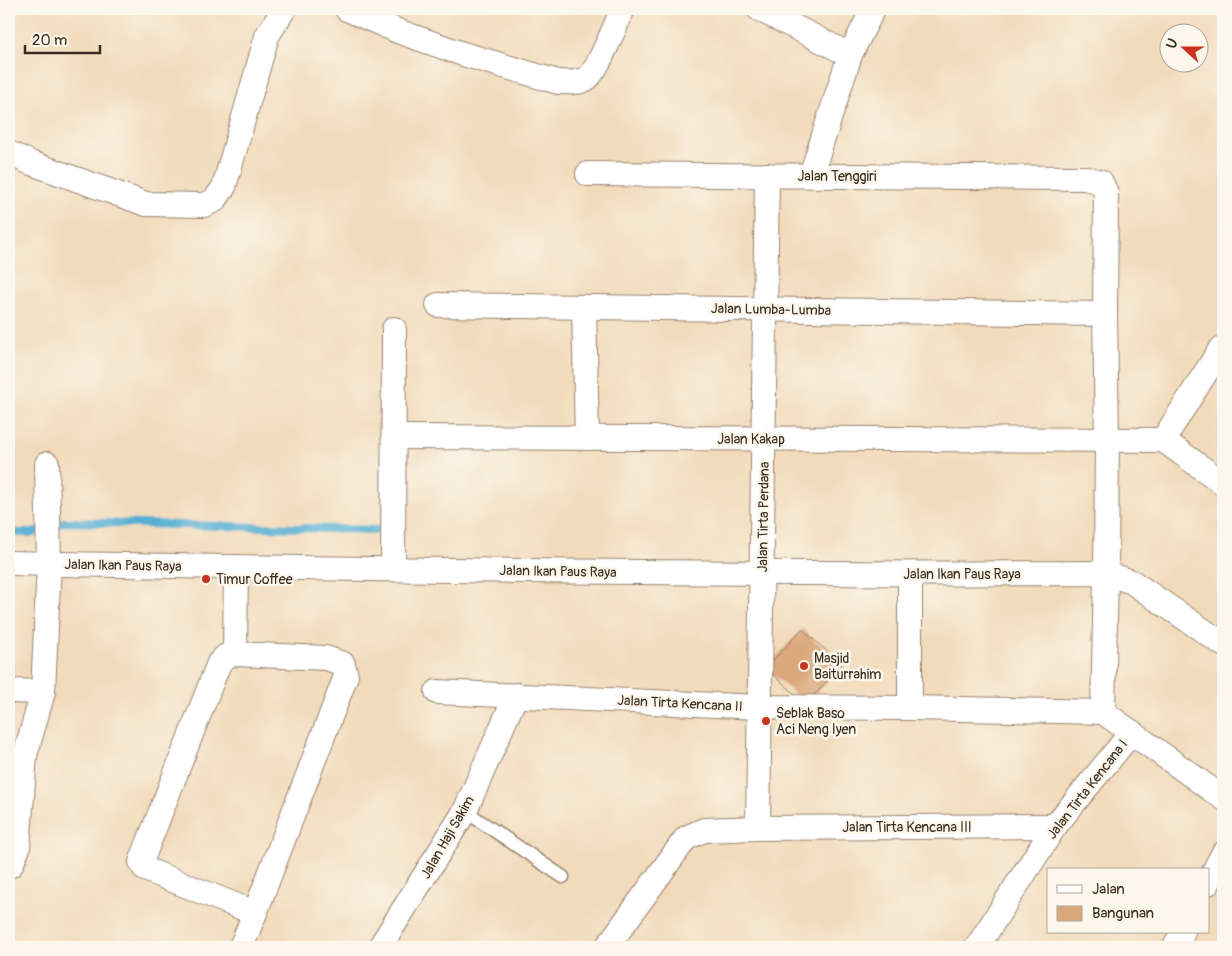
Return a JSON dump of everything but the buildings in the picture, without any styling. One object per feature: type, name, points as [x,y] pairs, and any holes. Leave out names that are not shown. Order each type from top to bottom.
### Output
[{"type":"street","points":[[9,152],[31,163],[146,204],[204,205],[215,200],[224,186],[267,36],[284,9]]},
{"type":"street","points":[[347,9],[400,32],[463,54],[558,82],[574,83],[587,78],[596,66],[623,9]]},
{"type":"street","points":[[759,9],[850,55]]},
{"type":"street","points":[[811,175],[850,55],[873,9]]},
{"type":"street","name":"Jalan Tenggiri","points":[[588,174],[1085,178],[1102,182],[1106,193],[1105,314]]},
{"type":"street","name":"Jalan Tirta Perdana","points":[[758,828],[767,175]]},
{"type":"street","name":"Jalan Lumba-Lumba","points":[[438,305],[1105,314]]},
{"type":"street","points":[[584,307],[586,438]]},
{"type":"street","points":[[1105,314],[1107,441],[1103,712],[1223,798]]},
{"type":"street","points":[[393,547],[394,329]]},
{"type":"street","points":[[1223,350],[1220,350],[1163,440],[1223,482]]},
{"type":"street","name":"Jalan Kakap","points":[[395,437],[1163,440]]},
{"type":"street","points":[[9,866],[18,848],[25,756],[43,692],[49,544],[47,464]]},
{"type":"street","name":"Jalan Ikan Paus Raya","points":[[9,563],[49,544],[236,568],[393,547],[762,574],[1106,573],[1132,582],[1223,644]]},
{"type":"street","points":[[235,654],[236,568]]},
{"type":"street","points":[[910,574],[910,708]]},
{"type":"street","points":[[240,947],[255,913],[346,676],[342,664],[326,658],[235,654],[226,656],[219,663],[141,862],[145,869],[255,913]]},
{"type":"street","points":[[9,692],[43,692]]},
{"type":"street","name":"Jalan Tirta Kencana II","points":[[438,692],[759,707],[1103,712]]},
{"type":"street","name":"Jalan Haji Sakim","points":[[380,947],[465,811],[516,695]]},
{"type":"street","name":"Jalan Tirta Kencana I","points":[[977,947],[1056,826],[1132,732]]},
{"type":"street","name":"Jalan Tirta Kencana III","points":[[607,947],[686,838],[704,830],[1056,826]]},
{"type":"street","points":[[1210,879],[1223,854]]},
{"type":"lane","points":[[465,811],[563,878]]},
{"type":"waterway","points":[[9,533],[33,533],[64,522],[378,530]]},
{"type":"place","name":"Timur Coffee","points":[[206,579]]},
{"type":"place","name":"Masjid Baiturrahim","points":[[804,666]]},
{"type":"place","name":"Seblak Baso Aci Neng Iyen","points":[[766,721]]}]
